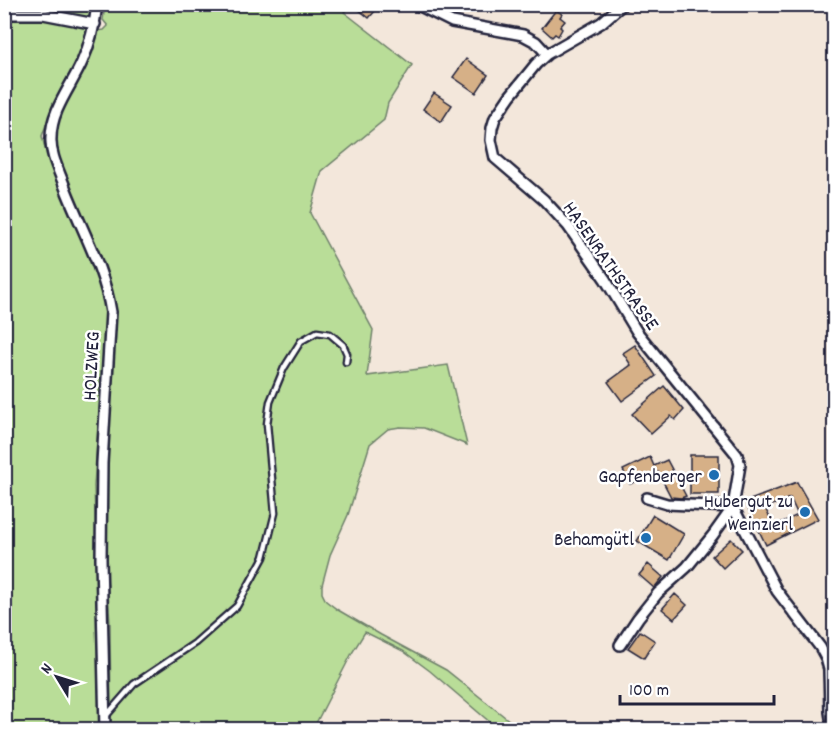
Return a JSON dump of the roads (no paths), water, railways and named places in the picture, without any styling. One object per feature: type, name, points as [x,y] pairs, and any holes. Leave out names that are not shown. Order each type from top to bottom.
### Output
[{"type":"street","points":[[4,14],[43,14],[95,24],[98,4]]},
{"type":"street","points":[[416,4],[452,21],[523,35],[536,42],[547,54]]},
{"type":"street","name":"HASENRATHSTRASSE","points":[[620,645],[658,593],[687,567],[733,507],[740,465],[737,455],[637,332],[605,279],[568,226],[544,200],[495,158],[491,140],[495,118],[536,64],[547,54],[601,23],[623,4]]},
{"type":"street","name":"HOLZWEG","points":[[95,24],[82,63],[55,116],[51,139],[54,157],[107,288],[111,312],[102,463],[101,559],[105,729]]},
{"type":"street","points":[[647,498],[667,504],[733,507],[777,591],[826,658],[829,669],[830,712],[833,729]]},
{"type":"lane","points":[[106,716],[134,684],[195,643],[237,606],[264,557],[275,513],[267,424],[270,402],[284,368],[301,341],[317,332],[330,334],[343,345],[347,354],[346,362]]},
{"type":"place","name":"Gapfenberger","points":[[714,475]]},
{"type":"place","name":"Hubergut zu Weinzierl","points":[[805,512]]},
{"type":"place","name":"Behamgütl","points":[[646,538]]}]
